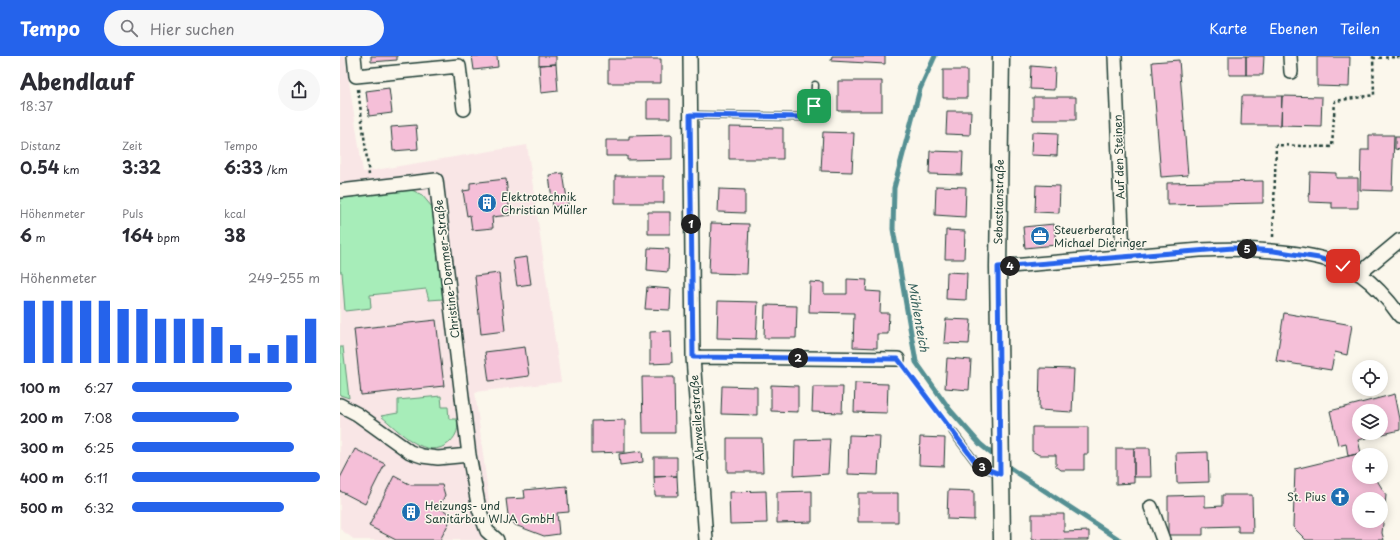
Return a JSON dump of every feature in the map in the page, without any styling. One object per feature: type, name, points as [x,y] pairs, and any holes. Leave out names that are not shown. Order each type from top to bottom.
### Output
[{"type":"street","points":[[354,56],[356,76],[459,61],[464,109]]},
{"type":"street","name":"Ahrweilerstraße","points":[[690,56],[693,357],[706,540]]},
{"type":"street","name":"Sebastianstraße","points":[[1001,56],[998,267],[1002,540]]},
{"type":"street","name":"Auf den Steinen","points":[[1115,56],[1123,257]]},
{"type":"street","points":[[1290,56],[1291,72]]},
{"type":"street","name":"Christine-Demmer-Straße","points":[[340,191],[436,180],[469,455],[479,508],[488,531],[497,540]]},
{"type":"street","points":[[1359,274],[1400,240]]},
{"type":"street","points":[[998,267],[1233,248],[1274,251],[1319,258],[1343,266],[1359,274],[1390,302],[1400,316]]},
{"type":"street","points":[[693,357],[898,359]]},
{"type":"street","points":[[340,405],[357,414],[410,452],[422,456],[438,458],[469,455]]},
{"type":"street","points":[[1150,507],[1164,540]]},
{"type":"lane","points":[[690,115],[805,117],[814,106],[815,85]]},
{"type":"lane","points":[[953,432],[977,464],[987,469],[1000,464]]},
{"type":"path","points":[[1274,251],[1273,236],[1276,145],[1332,147],[1335,100],[1374,95],[1373,57],[1400,58]]},
{"type":"path","points":[[356,76],[370,188]]},
{"type":"path","points":[[898,359],[953,432]]},
{"type":"shaded area","points":[[340,56],[345,56],[363,172],[527,145],[561,382],[475,392],[494,540],[355,540],[340,529]]},
{"type":"green space","points":[[403,189],[412,190],[422,195],[432,207],[443,299],[429,300],[426,289],[370,295],[371,308],[345,311],[342,272],[340,272],[340,198]]},
{"type":"green space","points":[[340,347],[343,347],[349,398],[340,395]]},
{"type":"green space","points":[[441,396],[442,407],[448,407],[449,419],[457,419],[458,425],[456,434],[450,442],[441,447],[432,449],[423,447],[413,442],[381,416],[398,413],[398,400]]},
{"type":"building","points":[[371,56],[397,56],[397,60],[371,62]]},
{"type":"building","points":[[472,56],[497,56],[498,67],[474,70]]},
{"type":"building","points":[[539,56],[556,56],[556,64],[539,65]]},
{"type":"building","points":[[832,56],[885,56],[885,64],[831,61]]},
{"type":"building","points":[[1229,56],[1246,56],[1246,75],[1229,75]]},
{"type":"building","points":[[1246,56],[1264,56],[1263,75],[1246,75]]},
{"type":"building","points":[[1317,57],[1350,57],[1349,87],[1317,86]]},
{"type":"building","points":[[608,59],[661,59],[661,83],[608,83]]},
{"type":"building","points":[[1179,60],[1188,175],[1161,177],[1152,62]]},
{"type":"building","points":[[556,64],[558,91],[541,93],[539,65]]},
{"type":"building","points":[[1031,66],[1055,68],[1054,90],[1030,89]]},
{"type":"building","points":[[943,70],[967,70],[967,98],[943,98]]},
{"type":"building","points":[[838,81],[882,81],[882,111],[838,111]]},
{"type":"building","points":[[389,88],[392,113],[369,116],[366,91]]},
{"type":"building","points":[[1242,96],[1282,96],[1281,125],[1241,125]]},
{"type":"building","points":[[1282,96],[1322,97],[1321,126],[1281,125]]},
{"type":"building","points":[[1033,97],[1076,97],[1076,120],[1033,120]]},
{"type":"building","points":[[647,99],[670,99],[670,118],[647,118]]},
{"type":"building","points":[[947,111],[971,111],[970,135],[946,134]]},
{"type":"building","points":[[416,125],[418,149],[393,151],[391,127]]},
{"type":"building","points":[[729,127],[783,128],[783,159],[729,159]]},
{"type":"building","points":[[823,132],[854,133],[852,172],[821,171]]},
{"type":"building","points":[[1032,132],[1058,133],[1057,156],[1031,155]]},
{"type":"building","points":[[672,135],[672,159],[627,160],[627,156],[606,156],[606,140],[629,140],[629,136]]},
{"type":"building","points":[[1369,135],[1394,135],[1392,191],[1360,190],[1361,150],[1369,150]]},
{"type":"building","points":[[1395,137],[1400,137],[1400,150],[1395,149]]},
{"type":"building","points":[[930,151],[963,152],[962,175],[929,174]]},
{"type":"building","points":[[1310,172],[1336,173],[1336,178],[1358,178],[1358,208],[1332,208],[1332,203],[1309,202]]},
{"type":"building","points":[[563,173],[568,205],[553,207],[549,175]]},
{"type":"building","points":[[615,176],[664,176],[664,203],[615,203]]},
{"type":"building","name":"Elektrotechnik Christian Müller","points":[[506,179],[510,215],[492,217],[493,228],[472,230],[470,215],[467,216],[463,191],[470,190],[470,183]]},
{"type":"building","points":[[1263,181],[1263,203],[1167,205],[1167,183]]},
{"type":"building","points":[[1036,185],[1060,186],[1059,213],[1035,212]]},
{"type":"building","points":[[936,186],[966,187],[965,217],[935,215]]},
{"type":"building","points":[[719,189],[745,190],[745,213],[718,212]]},
{"type":"building","points":[[648,212],[670,212],[670,234],[648,234]]},
{"type":"building","points":[[711,223],[749,224],[747,274],[709,273]]},
{"type":"building","name":"Steuerberater Michael Dieringer","points":[[1054,224],[1056,245],[1025,248],[1023,227]]},
{"type":"building","points":[[946,230],[965,231],[964,259],[945,259]]},
{"type":"building","points":[[648,248],[669,249],[668,272],[647,270]]},
{"type":"building","points":[[527,257],[531,284],[517,286],[513,259]]},
{"type":"building","points":[[947,272],[967,273],[966,300],[946,299]]},
{"type":"building","points":[[499,273],[505,331],[481,334],[475,276]]},
{"type":"building","points":[[847,279],[867,280],[866,291],[881,292],[880,313],[889,313],[888,334],[877,334],[877,348],[853,347],[854,313],[809,312],[810,282],[824,283],[824,294],[847,294]]},
{"type":"building","points":[[647,287],[671,289],[670,310],[645,309]]},
{"type":"building","points":[[718,301],[758,302],[756,339],[717,338]]},
{"type":"building","points":[[765,305],[797,306],[796,338],[764,338]]},
{"type":"building","points":[[1284,313],[1352,325],[1347,355],[1335,352],[1331,370],[1276,361]]},
{"type":"building","points":[[946,319],[971,320],[969,344],[944,343]]},
{"type":"building","points":[[436,320],[444,386],[361,395],[354,329]]},
{"type":"building","points":[[671,331],[672,363],[650,364],[650,332]]},
{"type":"building","points":[[525,347],[529,376],[489,381],[485,352]]},
{"type":"building","points":[[947,358],[971,360],[969,390],[945,388]]},
{"type":"building","points":[[1040,368],[1074,369],[1072,412],[1039,410]]},
{"type":"building","points":[[642,377],[674,377],[675,433],[643,433]]},
{"type":"building","points":[[855,383],[888,384],[887,413],[854,412]]},
{"type":"building","points":[[771,385],[798,386],[798,412],[771,411]]},
{"type":"building","points":[[722,386],[757,387],[757,415],[721,414]]},
{"type":"building","points":[[813,387],[843,387],[842,413],[812,412]]},
{"type":"building","points":[[1395,394],[1400,419],[1400,430],[1388,433],[1388,404],[1357,404]]},
{"type":"building","points":[[1352,405],[1352,440],[1358,440],[1360,448],[1352,448],[1352,455],[1348,456],[1346,443],[1338,445],[1330,411]]},
{"type":"building","points":[[625,420],[625,452],[592,453],[592,421]]},
{"type":"building","points":[[1032,427],[1088,427],[1088,454],[1084,454],[1084,470],[1061,470],[1056,466],[1056,455],[1039,455],[1032,451]]},
{"type":"building","points":[[849,435],[880,436],[878,475],[848,474]]},
{"type":"building","points":[[920,437],[945,438],[944,466],[919,465]]},
{"type":"building","points":[[727,438],[762,438],[763,472],[727,472]]},
{"type":"building","points":[[830,439],[828,474],[794,476],[795,440]]},
{"type":"building","points":[[1116,448],[1134,448],[1134,483],[1116,484]]},
{"type":"building","points":[[1134,448],[1150,448],[1151,477],[1134,477]]},
{"type":"building","points":[[355,449],[385,464],[365,504],[340,491],[340,478]]},
{"type":"building","points":[[642,451],[643,462],[620,465],[619,454]]},
{"type":"building","points":[[1208,452],[1209,482],[1177,483],[1176,453]]},
{"type":"building","name":"St. Pius","points":[[1352,455],[1352,484],[1379,484],[1384,492],[1352,492],[1352,528],[1383,528],[1384,540],[1306,540],[1293,527],[1295,469]]},
{"type":"building","points":[[654,457],[677,457],[677,476],[654,477]]},
{"type":"building","name":"Heizungs- und Sanitärbau WIJA GmbH","points":[[394,476],[411,485],[442,485],[445,495],[439,508],[453,515],[440,540],[396,540],[369,526]]},
{"type":"building","points":[[677,476],[678,496],[655,496],[654,477]]},
{"type":"building","points":[[567,486],[569,512],[557,513],[559,534],[544,536],[515,525],[508,515],[506,499],[525,498],[524,490]]},
{"type":"building","points":[[948,490],[974,491],[974,520],[947,519]]},
{"type":"building","points":[[766,491],[767,523],[730,524],[729,492]]},
{"type":"building","points":[[812,491],[812,522],[777,523],[777,492]]},
{"type":"building","points":[[858,493],[898,493],[898,522],[858,522]]},
{"type":"building","points":[[1205,495],[1205,507],[1222,506],[1222,495],[1252,495],[1253,532],[1238,532],[1238,526],[1203,527],[1203,535],[1168,535],[1168,496]]},
{"type":"building","points":[[1032,514],[1064,514],[1064,532],[1089,531],[1089,540],[1032,540]]},
{"type":"waterway","name":"Mühlenteich","points":[[935,56],[920,89],[894,188],[893,229],[916,362],[950,410],[980,444],[998,459]]},
{"type":"waterway","name":"Mühlenteich","points":[[1004,464],[1120,540]]},
{"type":"place","name":"Elektrotechnik Christian Müller","points":[[487,203]]},
{"type":"place","name":"Steuerberater Michael Dieringer","points":[[1040,236]]},
{"type":"place","name":"St. Pius","points":[[1340,497]]},
{"type":"place","name":"Heizungs- und Sanitärbau WIJA GmbH","points":[[411,512]]},
{"type":"route","points":[[814,106],[805,117],[792,118],[690,115],[693,357],[898,359],[977,464],[1000,474],[998,267],[1233,248],[1274,251],[1319,258],[1343,266]]}]
